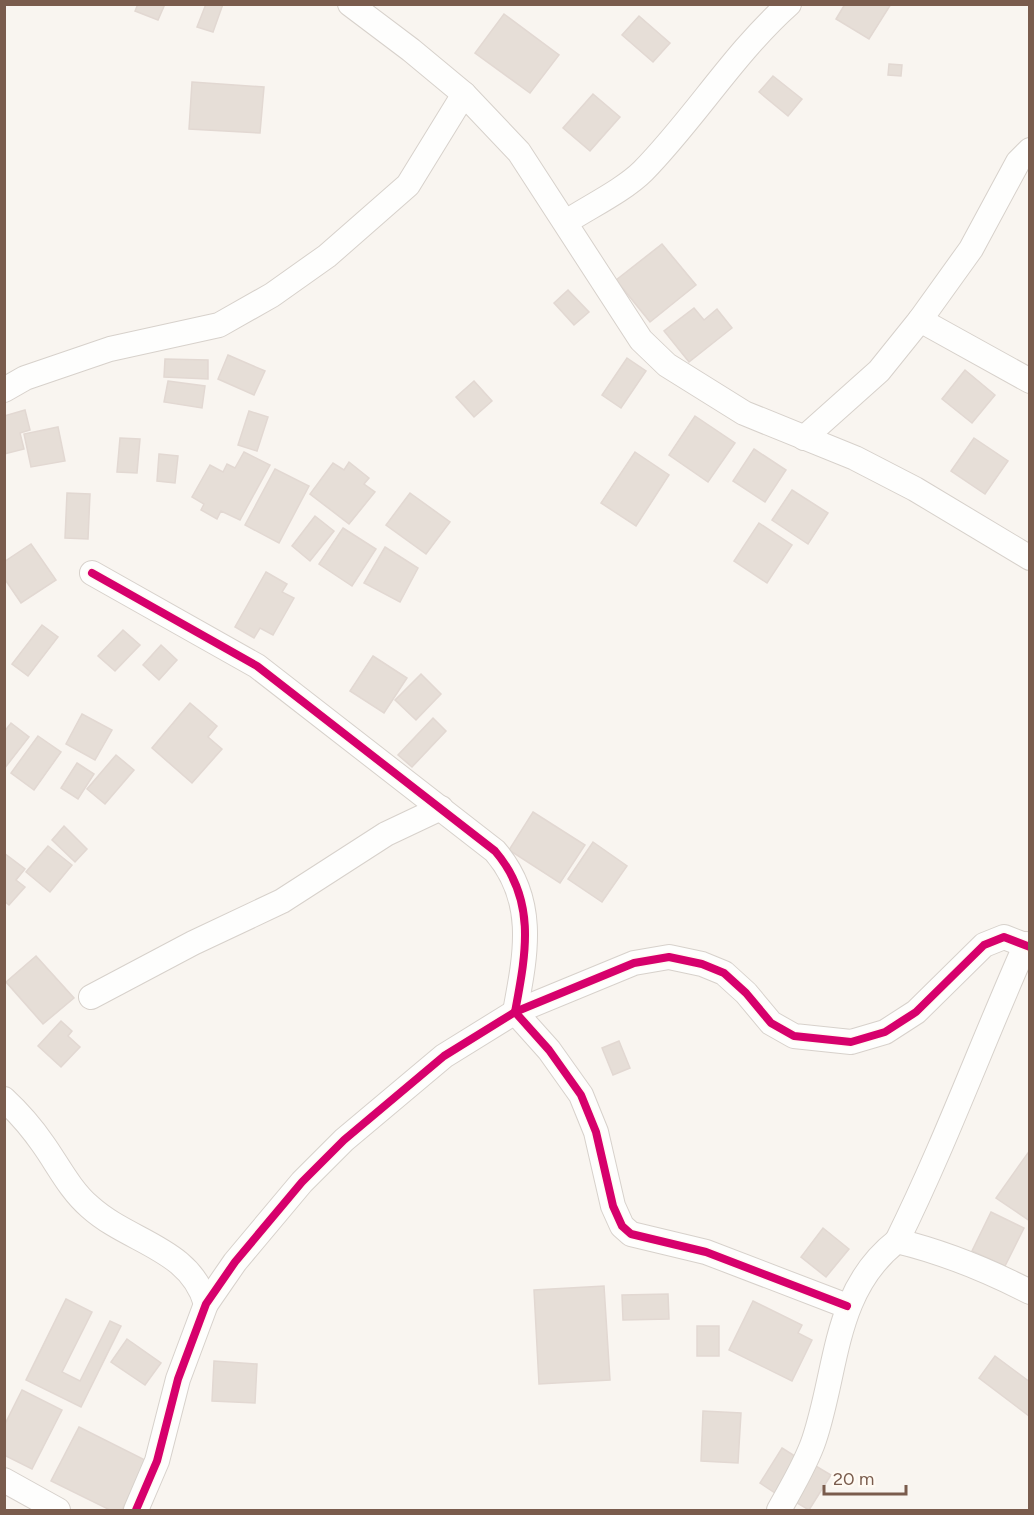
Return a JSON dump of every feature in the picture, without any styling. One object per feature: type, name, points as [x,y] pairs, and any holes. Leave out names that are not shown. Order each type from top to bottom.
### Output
[{"type":"street","points":[[350,4],[464,94],[519,152],[641,340],[667,365],[744,413],[855,458],[915,489],[1029,558]]},
{"type":"street","points":[[566,222],[640,173],[668,144],[711,88],[789,4]]},
{"type":"street","points":[[4,390],[25,378],[110,349],[219,326],[272,295],[327,256],[408,185],[464,94]]},
{"type":"street","points":[[804,438],[879,370],[920,320],[971,249],[1018,162],[1029,150]]},
{"type":"street","points":[[920,320],[1029,381]]},
{"type":"street","points":[[92,573],[257,666],[441,808],[500,857],[511,869],[524,903],[525,944],[515,1012]]},
{"type":"street","points":[[91,997],[193,943],[282,901],[386,834],[441,808]]},
{"type":"street","points":[[136,1510],[157,1461],[178,1379],[206,1304],[256,1234],[344,1140],[444,1056],[515,1012],[634,963],[669,957],[702,964],[724,973],[746,993],[771,1023],[794,1036],[851,1042],[885,1032],[916,1012],[984,945],[1004,937],[1028,945],[966,1082],[933,1168],[897,1241],[880,1254],[847,1306],[814,1441],[779,1510]]},
{"type":"street","points":[[515,1012],[549,1050],[581,1095],[596,1132],[612,1206],[622,1226],[631,1234],[706,1252],[847,1306]]},
{"type":"street","points":[[4,1099],[42,1142],[68,1182],[89,1207],[188,1268],[201,1285],[206,1304]]},
{"type":"street","points":[[897,1241],[971,1264],[1029,1292]]},
{"type":"street","points":[[4,1480],[58,1510]]},
{"type":"building","points":[[138,4],[165,4],[158,20],[135,11]]},
{"type":"building","points":[[206,4],[223,4],[213,32],[197,27]]},
{"type":"building","points":[[845,4],[891,4],[869,39],[836,19]]},
{"type":"building","points":[[504,14],[559,55],[530,93],[475,53]]},
{"type":"building","points":[[639,16],[670,43],[653,62],[622,35]]},
{"type":"building","points":[[889,64],[902,65],[901,76],[888,75]]},
{"type":"building","points":[[773,76],[802,99],[788,116],[759,92]]},
{"type":"building","points":[[192,82],[264,87],[260,133],[189,129]]},
{"type":"building","points":[[593,94],[620,117],[590,151],[563,128]]},
{"type":"building","points":[[662,244],[696,285],[650,322],[616,280]]},
{"type":"building","points":[[568,290],[589,312],[574,325],[554,303]]},
{"type":"building","points":[[694,308],[704,320],[717,309],[732,328],[689,362],[664,331]]},
{"type":"building","points":[[228,355],[265,371],[254,395],[218,379]]},
{"type":"building","points":[[627,358],[646,371],[621,408],[602,395]]},
{"type":"building","points":[[165,359],[208,360],[208,379],[164,377]]},
{"type":"building","points":[[965,370],[995,395],[972,423],[942,399]]},
{"type":"building","points":[[168,381],[205,386],[202,408],[164,402]]},
{"type":"building","points":[[474,381],[492,401],[474,417],[456,397]]},
{"type":"building","points":[[25,410],[30,430],[20,433],[24,449],[4,454],[4,416]]},
{"type":"building","points":[[249,411],[268,417],[257,451],[238,445]]},
{"type":"building","points":[[695,416],[735,443],[708,482],[669,455]]},
{"type":"building","points":[[58,427],[65,461],[31,467],[24,434]]},
{"type":"building","points":[[120,438],[140,439],[137,473],[117,472]]},
{"type":"building","points":[[974,438],[1008,461],[985,494],[951,471]]},
{"type":"building","points":[[754,449],[786,470],[765,502],[733,481]]},
{"type":"building","points":[[244,452],[270,465],[240,520],[221,511],[217,519],[201,510],[204,504],[192,497],[210,465],[223,472],[227,464],[235,468]]},
{"type":"building","points":[[635,452],[669,475],[636,526],[601,503]]},
{"type":"building","points":[[159,454],[178,456],[175,483],[157,481]]},
{"type":"building","points":[[349,462],[369,478],[364,484],[375,492],[349,524],[310,494],[333,463],[344,470]]},
{"type":"building","points":[[275,469],[309,486],[279,543],[245,525]]},
{"type":"building","points":[[792,490],[828,513],[808,544],[772,520]]},
{"type":"building","points":[[67,493],[90,494],[88,539],[65,538]]},
{"type":"building","points":[[410,493],[450,522],[426,554],[386,525]]},
{"type":"building","points":[[315,516],[334,531],[310,561],[292,546]]},
{"type":"building","points":[[759,523],[792,545],[767,583],[734,561]]},
{"type":"building","points":[[343,528],[376,549],[352,586],[319,564]]},
{"type":"building","points":[[31,544],[56,580],[21,603],[4,578],[4,562]]},
{"type":"building","points":[[385,547],[418,568],[400,602],[364,583]]},
{"type":"building","points":[[266,572],[287,584],[282,592],[294,598],[273,635],[260,628],[254,638],[235,627]]},
{"type":"building","points":[[42,625],[58,637],[28,676],[12,664]]},
{"type":"building","points":[[123,630],[140,645],[115,671],[98,656]]},
{"type":"building","points":[[161,645],[177,660],[159,680],[143,665]]},
{"type":"building","points":[[373,656],[407,678],[384,713],[350,691]]},
{"type":"building","points":[[421,674],[441,694],[416,720],[395,700]]},
{"type":"building","points":[[190,703],[217,726],[208,737],[222,749],[192,783],[152,748]]},
{"type":"building","points":[[82,714],[112,730],[95,760],[66,744]]},
{"type":"building","points":[[433,718],[446,731],[412,767],[398,755]]},
{"type":"building","points":[[11,723],[29,737],[4,769],[4,732]]},
{"type":"building","points":[[38,736],[61,752],[34,790],[11,773]]},
{"type":"building","points":[[116,755],[134,770],[105,804],[87,789]]},
{"type":"building","points":[[77,763],[94,774],[78,799],[61,788]]},
{"type":"building","points":[[533,812],[585,845],[560,883],[509,850]]},
{"type":"building","points":[[64,826],[87,849],[75,862],[52,840]]},
{"type":"building","points":[[593,842],[627,866],[602,902],[568,879]]},
{"type":"building","points":[[48,846],[72,865],[50,892],[26,872]]},
{"type":"building","points":[[4,853],[25,869],[16,880],[25,887],[9,905],[4,901]]},
{"type":"building","points":[[36,956],[74,998],[43,1024],[6,982]]},
{"type":"building","points":[[61,1021],[72,1031],[68,1036],[80,1047],[61,1067],[38,1046]]},
{"type":"building","points":[[619,1041],[630,1068],[613,1075],[602,1048]]},
{"type":"building","points":[[1030,1150],[1030,1221],[996,1198]]},
{"type":"building","points":[[991,1212],[1024,1228],[1005,1266],[972,1251]]},
{"type":"building","points":[[823,1228],[849,1249],[826,1277],[801,1257]]},
{"type":"building","points":[[604,1286],[610,1380],[539,1384],[534,1290]]},
{"type":"building","points":[[668,1294],[669,1319],[623,1320],[622,1295]]},
{"type":"building","points":[[66,1299],[92,1312],[62,1372],[80,1381],[110,1321],[121,1326],[81,1407],[26,1380]]},
{"type":"building","points":[[753,1301],[802,1325],[798,1333],[812,1340],[792,1381],[729,1350]]},
{"type":"building","points":[[697,1326],[719,1326],[719,1356],[697,1356]]},
{"type":"building","points":[[127,1339],[161,1363],[145,1385],[111,1362]]},
{"type":"building","points":[[995,1356],[1030,1382],[1029,1416],[979,1378]]},
{"type":"building","points":[[214,1361],[257,1364],[255,1403],[212,1401]]},
{"type":"building","points":[[22,1390],[62,1410],[32,1469],[4,1455],[4,1426]]},
{"type":"building","points":[[703,1411],[741,1413],[738,1463],[701,1461]]},
{"type":"building","points":[[79,1427],[147,1461],[122,1510],[110,1510],[51,1481]]},
{"type":"building","points":[[782,1448],[798,1458],[775,1493],[760,1483]]},
{"type":"building","points":[[814,1465],[831,1475],[809,1510],[792,1500]]},
{"type":"cycle path","points":[[92,573],[257,666],[495,851],[508,870],[523,908],[525,948],[515,1012],[549,1050],[581,1095],[596,1132],[613,1206],[622,1226],[631,1234],[706,1252],[847,1306]]},
{"type":"cycle path","points":[[136,1510],[157,1461],[178,1379],[206,1304],[235,1262],[302,1182],[344,1140],[444,1056],[515,1012],[634,963],[669,957],[702,964],[724,973],[746,993],[771,1023],[794,1036],[851,1042],[885,1032],[916,1012],[984,945],[1004,937],[1030,947]]}]
